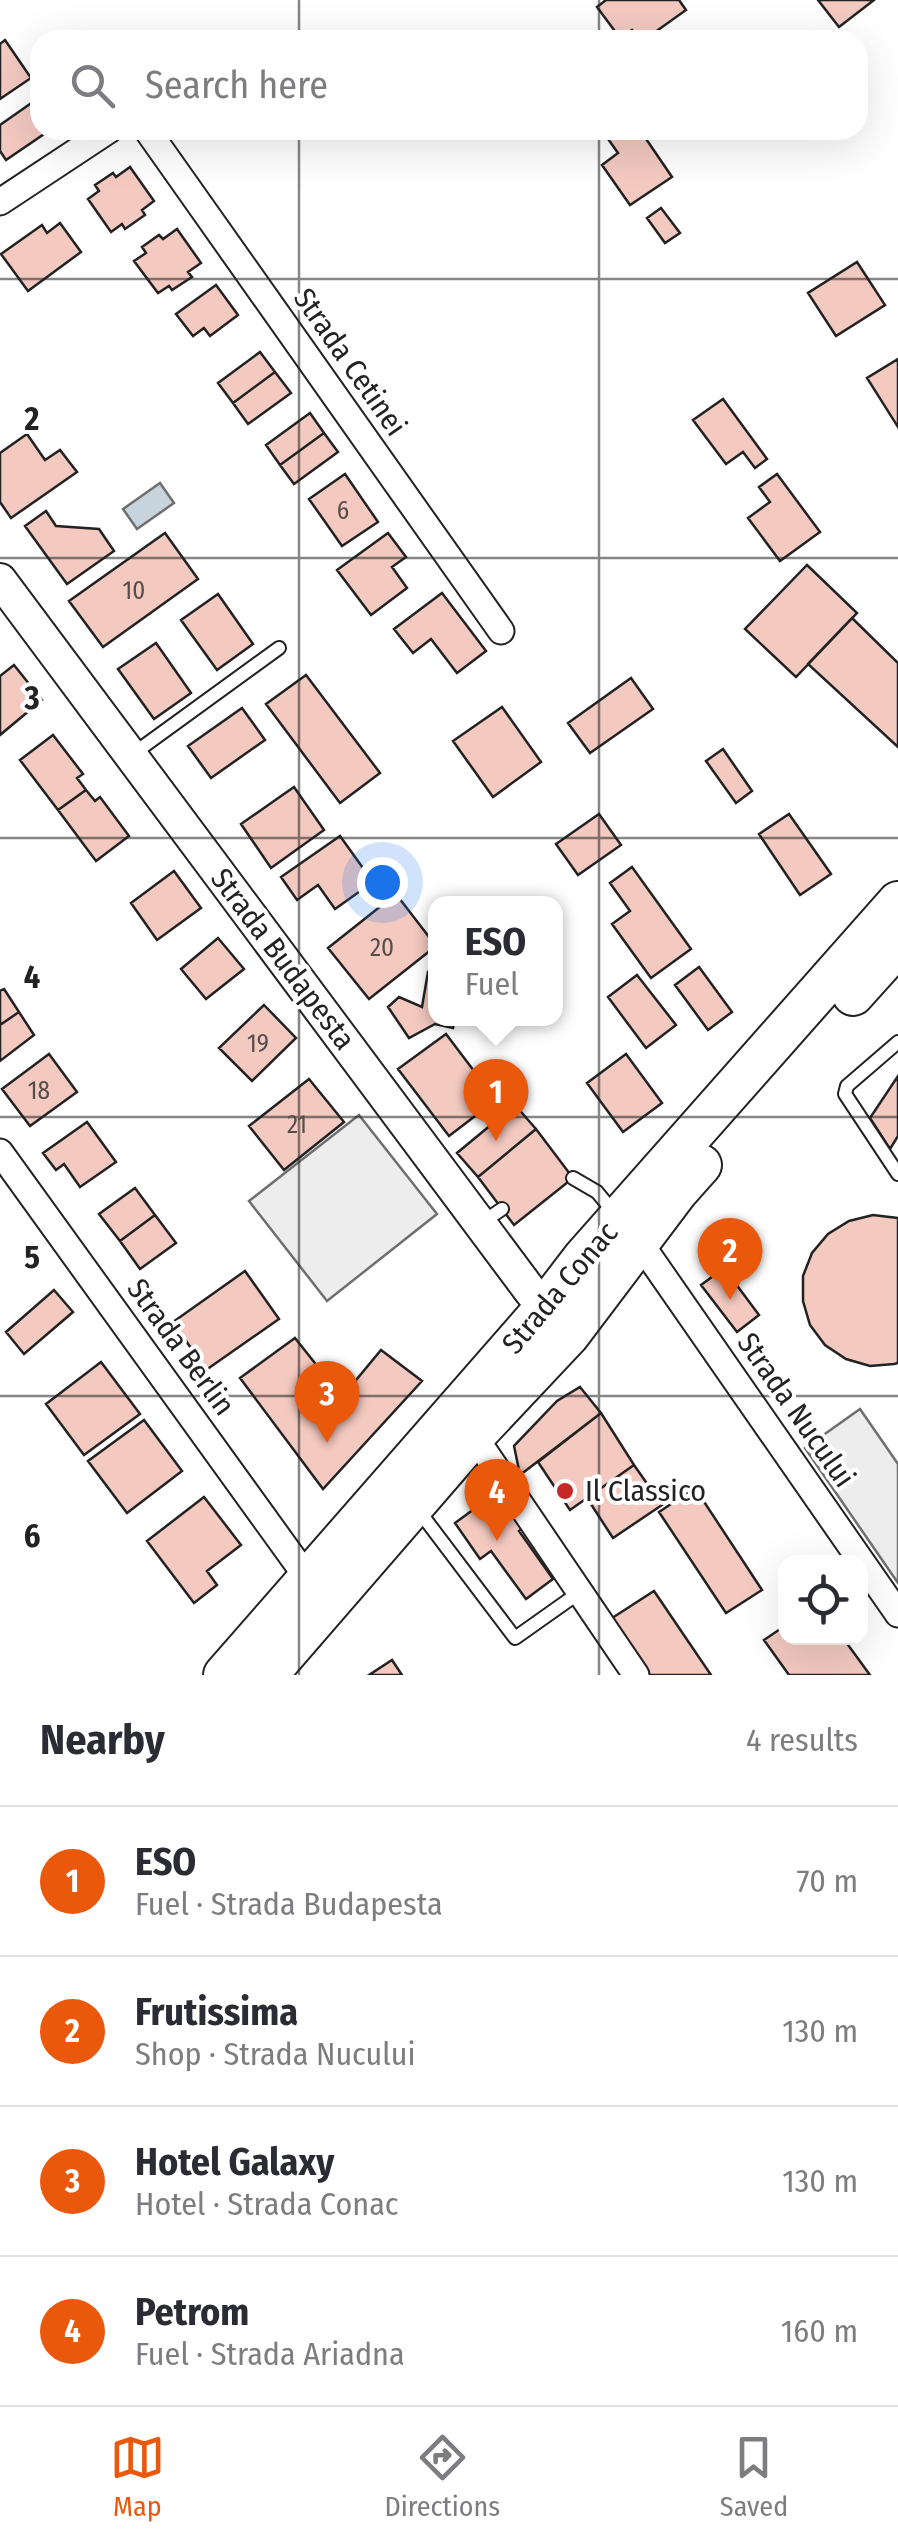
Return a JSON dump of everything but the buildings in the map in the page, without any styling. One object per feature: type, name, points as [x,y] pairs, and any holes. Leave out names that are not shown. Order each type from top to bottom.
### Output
[{"type":"main road","name":"Strada Conac","points":[[266,1675],[474,1436],[556,1322],[898,902]]},
{"type":"main road","name":"Strada Conac","points":[[629,1231],[677,1192],[893,962]]},
{"type":"main road","name":"Strada Conac","points":[[224,1675],[308,1580],[556,1322]]},
{"type":"street","points":[[0,202],[94,140]]},
{"type":"street","name":"Strada Cetinei","points":[[153,140],[501,631]]},
{"type":"street","name":"Strada Budapesta","points":[[0,580],[131,755],[491,1216],[556,1322]]},
{"type":"street","name":"Strada Berlin","points":[[0,1152],[308,1580]]},
{"type":"street","name":"Strada Nucului","points":[[629,1231],[898,1614]]},
{"type":"street","points":[[474,1436],[636,1675]]},
{"type":"lane","points":[[131,755],[280,648]]},
{"type":"lane","points":[[898,1042],[846,1086],[845,1094],[898,1174]]},
{"type":"lane","points":[[573,1178],[597,1192],[629,1231]]},
{"type":"lane","points":[[415,1505],[516,1638],[580,1592]]},
{"type":"shaded area","points":[[160,483],[174,503],[137,529],[123,509]]},
{"type":"shaded area","points":[[359,1115],[437,1214],[327,1301],[249,1201]]},
{"type":"shaded area","points":[[860,1409],[898,1464],[898,1583],[805,1448]]},
{"type":"place","name":"ESO","points":[[496,1141]]},
{"type":"place","name":"Frutissima","points":[[730,1300]]},
{"type":"place","name":"Hotel Galaxy","points":[[327,1443]]},
{"type":"place","name":"Il Classico","points":[[565,1491]]},
{"type":"place","name":"Petrom","points":[[497,1541]]}]
